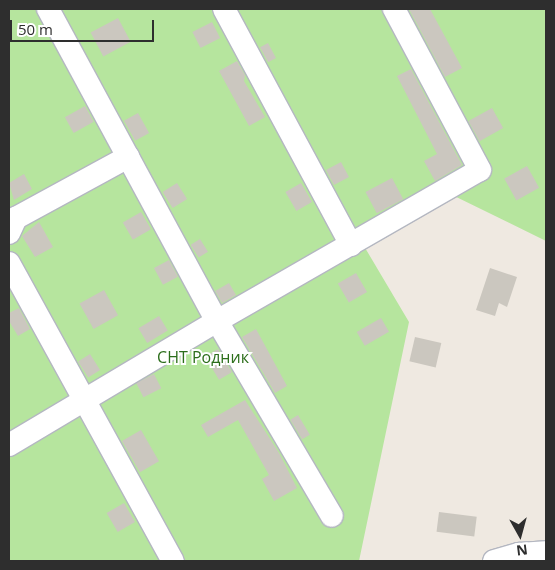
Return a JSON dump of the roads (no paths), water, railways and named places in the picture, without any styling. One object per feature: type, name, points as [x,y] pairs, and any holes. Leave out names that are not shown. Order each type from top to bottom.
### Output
[{"type":"street","points":[[48,9],[217,321],[332,516]]},
{"type":"street","points":[[224,9],[351,245]]},
{"type":"street","points":[[9,444],[217,321],[480,170],[394,9]]},
{"type":"street","points":[[9,233],[16,218],[128,157]]},
{"type":"street","points":[[9,263],[173,561]]},
{"type":"street","points":[[494,561],[519,554],[546,552]]},
{"type":"park label","name":"СНТ Родник","points":[[203,357]]}]
